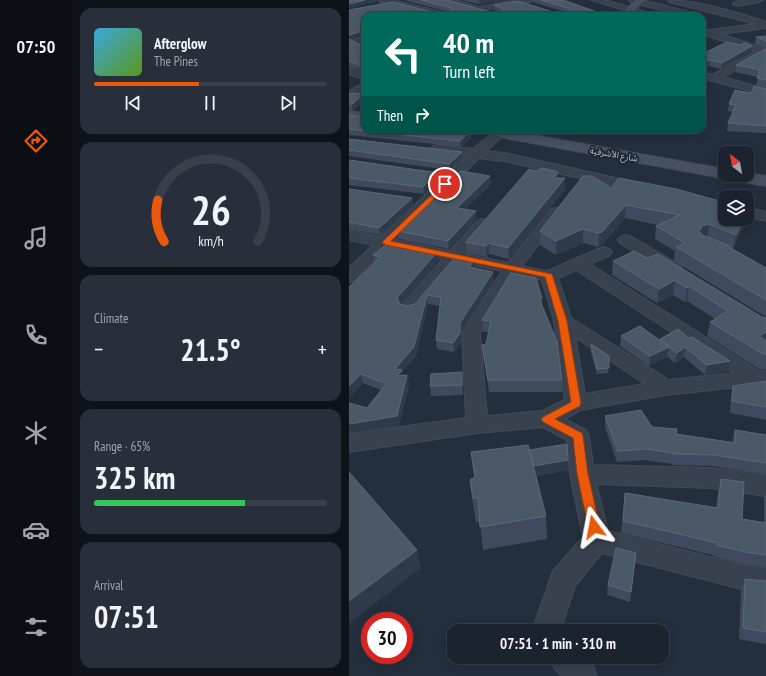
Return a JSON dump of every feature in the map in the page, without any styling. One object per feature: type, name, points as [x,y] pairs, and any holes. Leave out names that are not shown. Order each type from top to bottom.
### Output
[{"type":"street","points":[[393,3],[405,0]]},
{"type":"street","points":[[446,0],[491,12]]},
{"type":"street","points":[[484,0],[511,11],[507,12]]},
{"type":"street","points":[[596,0],[625,12]]},
{"type":"street","points":[[672,0],[746,18],[766,25]]},
{"type":"street","points":[[737,4],[759,0]]},
{"type":"street","points":[[628,12],[637,1],[678,12]]},
{"type":"street","points":[[479,9],[519,2],[531,3]]},
{"type":"street","points":[[381,3],[393,3],[433,12]]},
{"type":"street","points":[[420,12],[427,10]]},
{"type":"street","points":[[746,18],[755,14],[766,16]]},
{"type":"street","points":[[721,23],[760,35]]},
{"type":"street","points":[[706,32],[766,25]]},
{"type":"street","points":[[706,32],[764,52]]},
{"type":"street","points":[[720,46],[731,40]]},
{"type":"street","points":[[361,41],[354,44],[361,47]]},
{"type":"street","points":[[714,78],[764,52]]},
{"type":"street","points":[[349,70],[359,87]]},
{"type":"street","points":[[706,76],[763,88]]},
{"type":"street","points":[[349,79],[359,87]]},
{"type":"street","points":[[349,115],[361,116]]},
{"type":"street","points":[[349,277],[476,154],[494,134]]},
{"type":"street","name":"شارع الأشرفية","points":[[501,134],[718,173]]},
{"type":"street","name":"شارع الأشرفية","points":[[549,134],[718,165]]},
{"type":"street","points":[[428,148],[504,157],[529,169],[575,187],[655,191]]},
{"type":"street","points":[[754,171],[766,174]]},
{"type":"street","points":[[438,174],[453,176]]},
{"type":"street","points":[[754,179],[766,181]]},
{"type":"street","points":[[477,425],[471,333],[512,268],[575,187]]},
{"type":"street","points":[[412,198],[428,201]]},
{"type":"street","points":[[754,214],[766,217]]},
{"type":"street","points":[[409,308],[489,216]]},
{"type":"street","points":[[349,235],[549,276],[604,252]]},
{"type":"street","points":[[625,240],[686,277]]},
{"type":"street","points":[[576,263],[761,378]]},
{"type":"street","points":[[549,276],[563,321],[576,403]]},
{"type":"street","points":[[563,321],[666,388]]},
{"type":"street","points":[[349,443],[477,425],[546,419],[576,403],[666,388],[761,378]]},
{"type":"street","points":[[546,419],[578,436],[583,474],[597,540]]},
{"type":"street","points":[[583,474],[712,478],[766,486]]},
{"type":"street","points":[[597,540],[742,577],[766,580]]},
{"type":"street","points":[[548,624],[563,580],[597,540]]},
{"type":"street","points":[[571,664],[582,676]]},
{"type":"building","points":[[349,0],[365,0],[349,4]]},
{"type":"building","points":[[421,0],[447,0],[491,12],[453,12],[451,8]]},
{"type":"building","points":[[541,0],[563,0],[597,12],[570,12],[567,8]]},
{"type":"building","points":[[518,1],[553,12],[502,12],[503,9],[494,5]]},
{"type":"building","points":[[393,2],[433,12],[361,12],[361,31],[349,35],[349,10]]},
{"type":"building","points":[[766,36],[766,41],[756,37]]},
{"type":"building","points":[[349,39],[361,45],[361,66],[349,61]]},
{"type":"building","points":[[727,42],[740,45],[744,43],[752,46],[722,63],[710,60],[706,62],[706,52]]},
{"type":"building","points":[[765,49],[766,80],[757,78],[760,70],[736,65]]},
{"type":"building","points":[[754,86],[766,89],[766,126],[728,123],[736,105],[729,104],[735,90],[751,93]]},
{"type":"building","points":[[349,94],[361,94],[361,96],[352,104],[349,104]]},
{"type":"building","points":[[349,115],[361,117],[361,130],[349,129]]},
{"type":"building","points":[[395,134],[467,134],[460,141]]},
{"type":"building","points":[[349,139],[462,152],[449,164],[349,150]]},
{"type":"building","points":[[349,160],[439,173],[423,187],[349,178]]},
{"type":"building","points":[[542,168],[558,172],[554,178],[565,178],[508,248],[489,243],[486,246],[466,242],[529,169],[536,171]]},
{"type":"building","points":[[460,171],[490,176],[457,208],[476,211],[448,241],[398,231]]},
{"type":"building","points":[[583,176],[592,176],[611,188],[619,178],[676,189],[718,201],[718,226],[740,226],[736,235],[709,224],[702,226],[699,231],[702,235],[730,246],[729,247],[766,268],[766,300],[676,247],[685,243],[656,226],[680,215],[626,205],[602,232],[599,233],[583,229],[556,241],[540,231]]},
{"type":"building","points":[[349,189],[412,198],[379,228],[349,222]]},
{"type":"building","points":[[390,242],[438,251],[397,298],[400,304],[407,306],[415,304],[457,255],[476,259],[469,267],[493,272],[460,323],[460,333],[453,343],[436,340],[441,297],[427,295],[414,347],[395,369],[402,370],[397,376],[407,375],[397,416],[349,424],[349,403],[367,408],[386,384],[361,374],[349,386],[349,287],[380,257],[373,255]]},
{"type":"building","points":[[634,251],[647,258],[658,254],[766,318],[766,332],[759,336],[766,341],[766,354],[763,354],[710,322],[728,311],[689,286],[687,288],[675,280],[659,289],[613,261]]},
{"type":"building","points":[[511,273],[536,278],[542,298],[539,298],[557,342],[562,380],[488,380],[482,345],[486,344],[491,321],[482,320]]},
{"type":"building","points":[[640,326],[669,347],[650,356],[621,336]]},
{"type":"building","points":[[678,329],[689,338],[692,337],[730,361],[707,365],[685,347],[677,353],[660,339]]},
{"type":"building","points":[[591,344],[609,356],[609,368],[597,369]]},
{"type":"building","points":[[462,372],[462,385],[430,386],[431,374]]},
{"type":"building","points":[[766,381],[766,407],[732,401],[733,386]]},
{"type":"building","points":[[641,410],[652,427],[677,429],[676,434],[735,443],[735,430],[766,435],[766,463],[715,455],[673,454],[674,453],[646,449],[618,451],[605,416]]},
{"type":"building","points":[[567,444],[568,460],[534,466],[529,450]]},
{"type":"building","points":[[528,445],[546,516],[480,527],[478,498],[473,498],[470,480],[475,477],[471,452]]},
{"type":"building","points":[[349,472],[417,550],[349,601]]},
{"type":"building","points":[[721,479],[744,482],[742,519],[766,523],[766,555],[716,545],[717,543],[623,521],[625,493],[718,508]]},
{"type":"building","points":[[616,548],[636,553],[631,592],[608,585]]},
{"type":"building","points":[[745,579],[766,581],[766,632],[743,628]]},
{"type":"route","points":[[445,184],[386,242],[549,276],[563,321],[576,403],[546,419],[578,436],[583,474],[594,527]]}]
